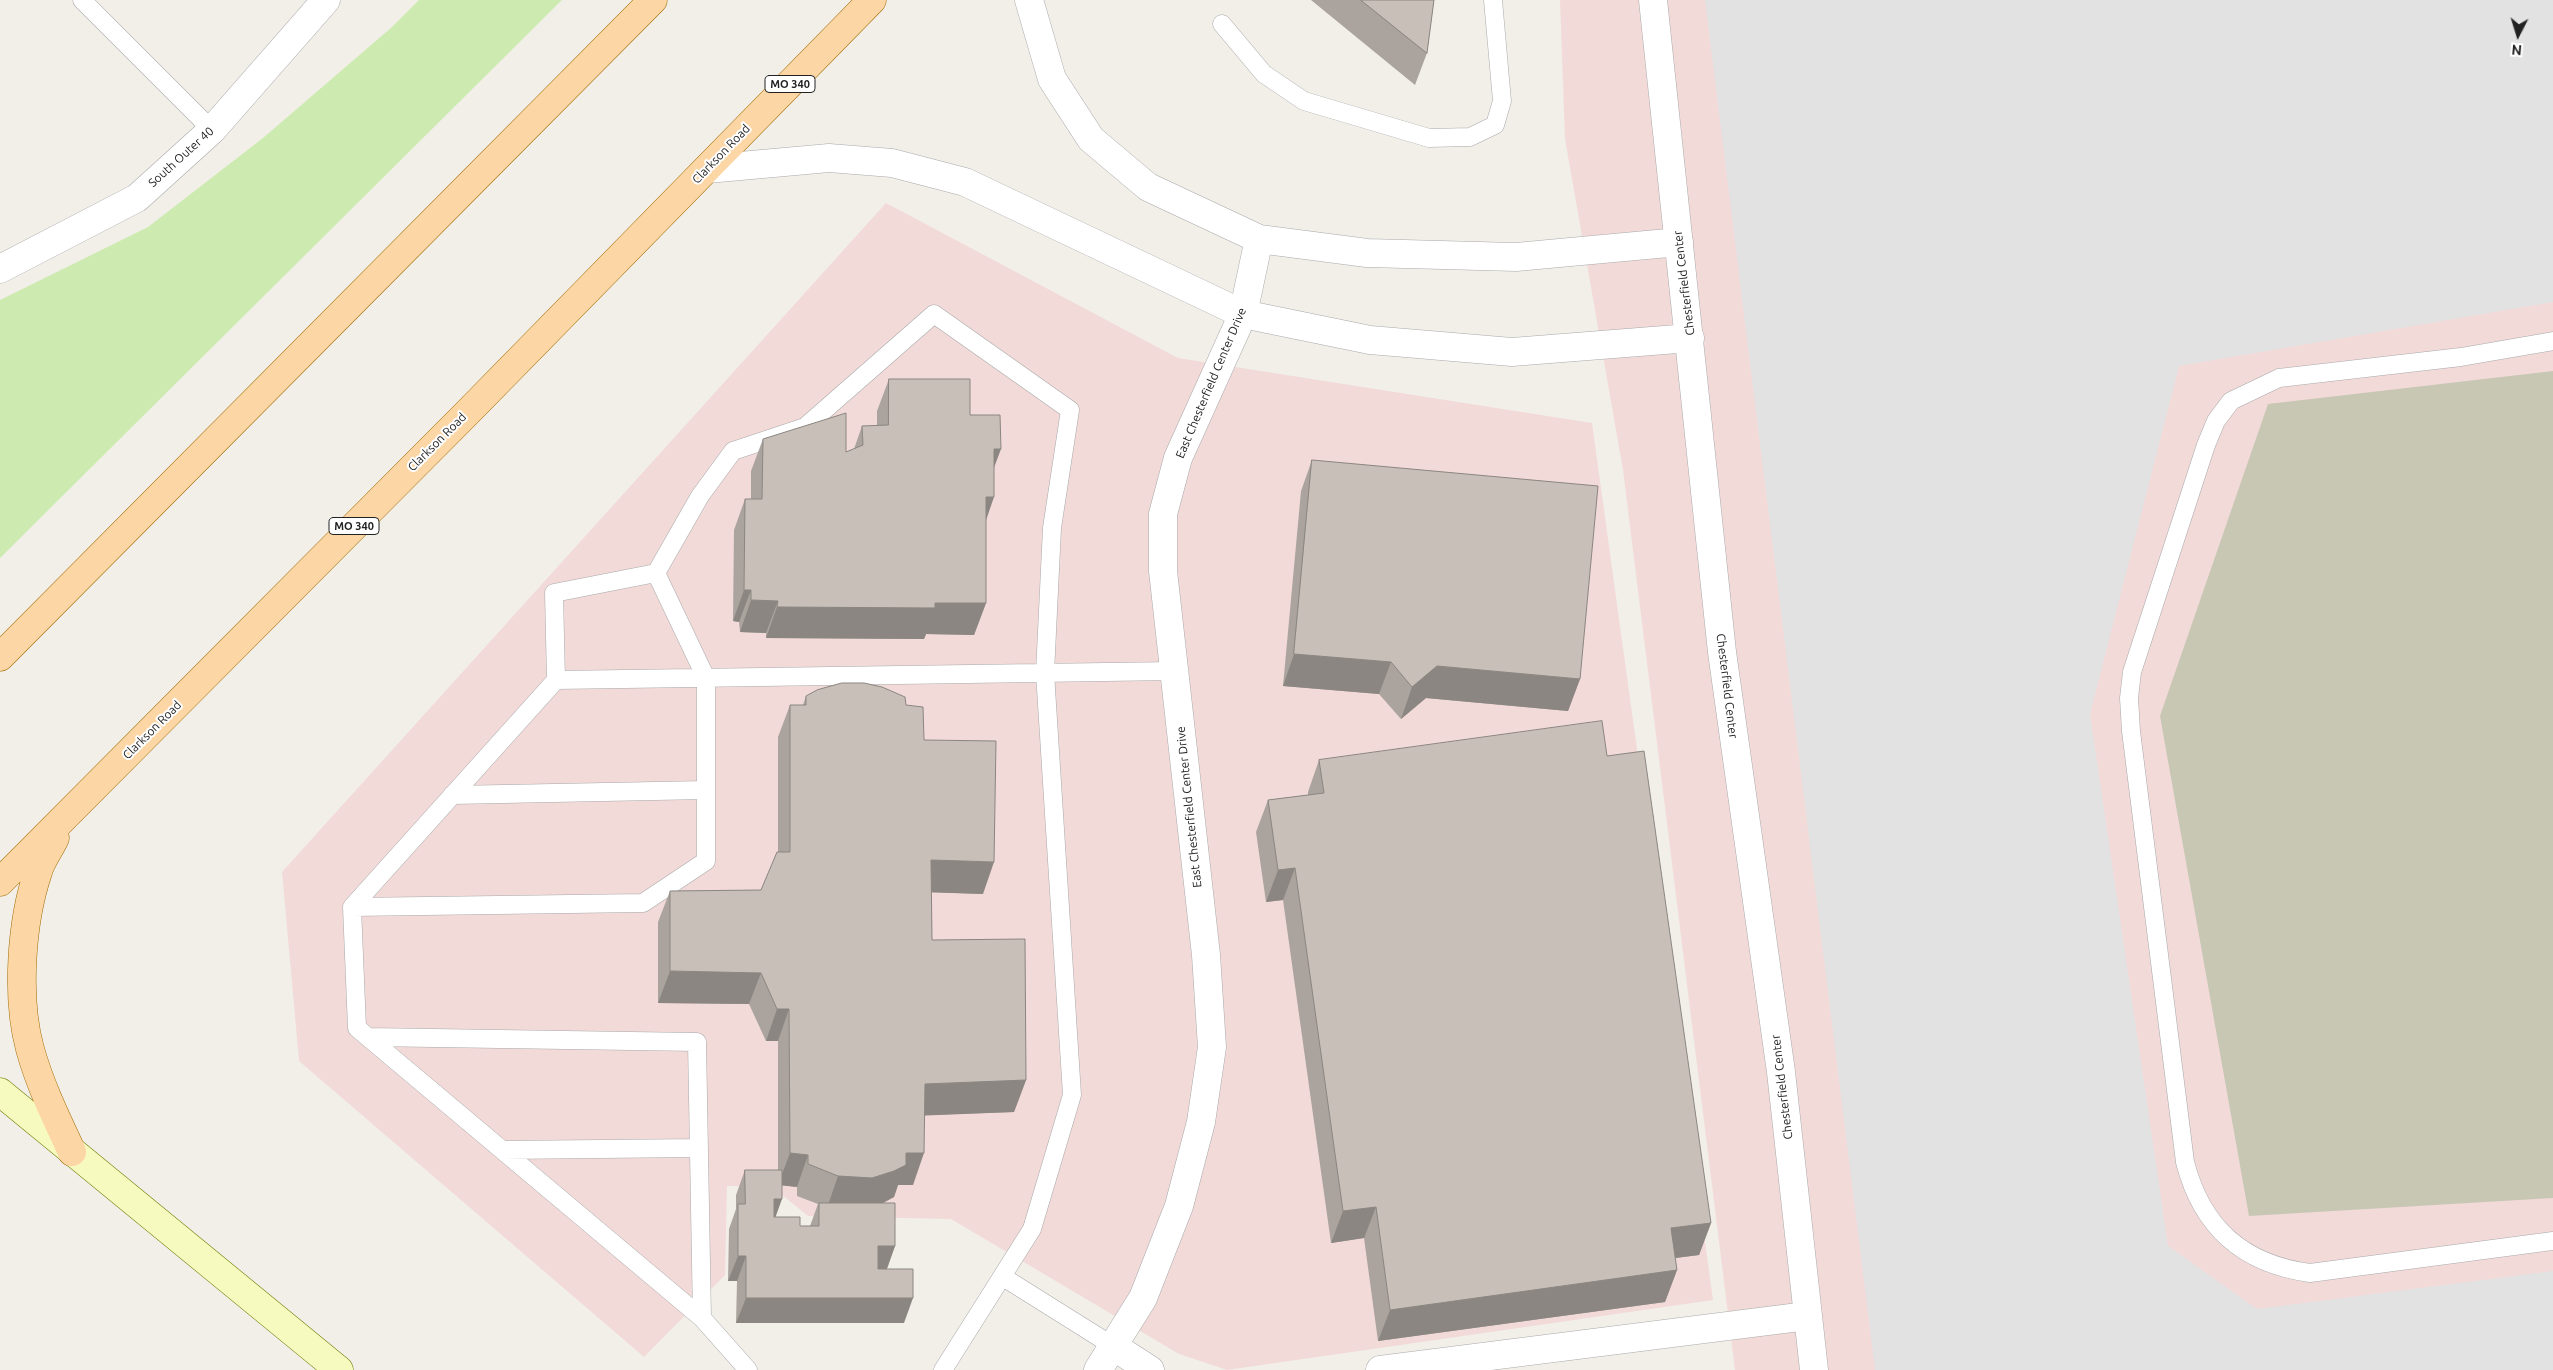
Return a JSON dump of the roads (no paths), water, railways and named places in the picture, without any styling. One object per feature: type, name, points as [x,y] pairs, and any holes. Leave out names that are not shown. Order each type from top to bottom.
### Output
[{"type":"main road","points":[[0,657],[653,0]]},
{"type":"main road","name":"Clarkson Road","points":[[0,882],[872,0]]},
{"type":"main road","points":[[68,815],[38,871],[24,932],[22,988],[30,1048],[46,1096],[72,1152]]},
{"type":"street","name":"South Outer 40","points":[[0,269],[137,198],[212,130],[326,0]]},
{"type":"street","points":[[1029,0],[1052,79],[1091,139],[1148,187],[1259,239],[1367,253],[1516,257],[1679,242]]},
{"type":"street","name":"Chesterfield Center","points":[[1652,0],[1690,338],[1722,652],[1781,1072],[1814,1370]]},
{"type":"street","points":[[707,169],[830,158],[892,163],[965,182],[1243,314],[1370,340],[1512,352],[1690,338]]},
{"type":"street","name":"East Chesterfield Center Drive","points":[[1098,1370],[1143,1298],[1179,1206],[1201,1122],[1212,1047],[1206,955],[1163,571],[1163,514],[1178,458],[1243,314],[1259,239]]},
{"type":"street","points":[[0,1092],[338,1370]]},
{"type":"street","points":[[1380,1370],[1807,1316]]},
{"type":"street","points":[[1113,1346],[1150,1370]]},
{"type":"lane","points":[[82,0],[212,130]]},
{"type":"lane","points":[[1222,24],[1264,74],[1304,101],[1429,138],[1470,137],[1495,125],[1502,101],[1493,0]]},
{"type":"lane","points":[[748,1370],[702,1318],[357,1028],[352,907],[556,680],[554,593],[656,573],[700,496],[733,451],[805,427],[934,314],[1070,410],[1052,528],[1045,673],[1072,1095],[1032,1229],[943,1370]]},
{"type":"lane","points":[[2553,341],[2461,357],[2279,378],[2231,401],[2216,421],[2206,445],[2132,672],[2129,698],[2134,759],[2185,1162],[2198,1201],[2214,1224],[2234,1244],[2257,1258],[2283,1268],[2310,1273],[2553,1241]]},
{"type":"lane","points":[[352,907],[644,903],[706,861],[706,678],[656,573]]},
{"type":"lane","points":[[556,680],[1174,671]]},
{"type":"lane","points":[[452,795],[706,790]]},
{"type":"lane","points":[[368,1037],[697,1042],[702,1318]]},
{"type":"lane","points":[[502,1150],[699,1148]]},
{"type":"lane","points":[[1003,1276],[1113,1346]]}]
